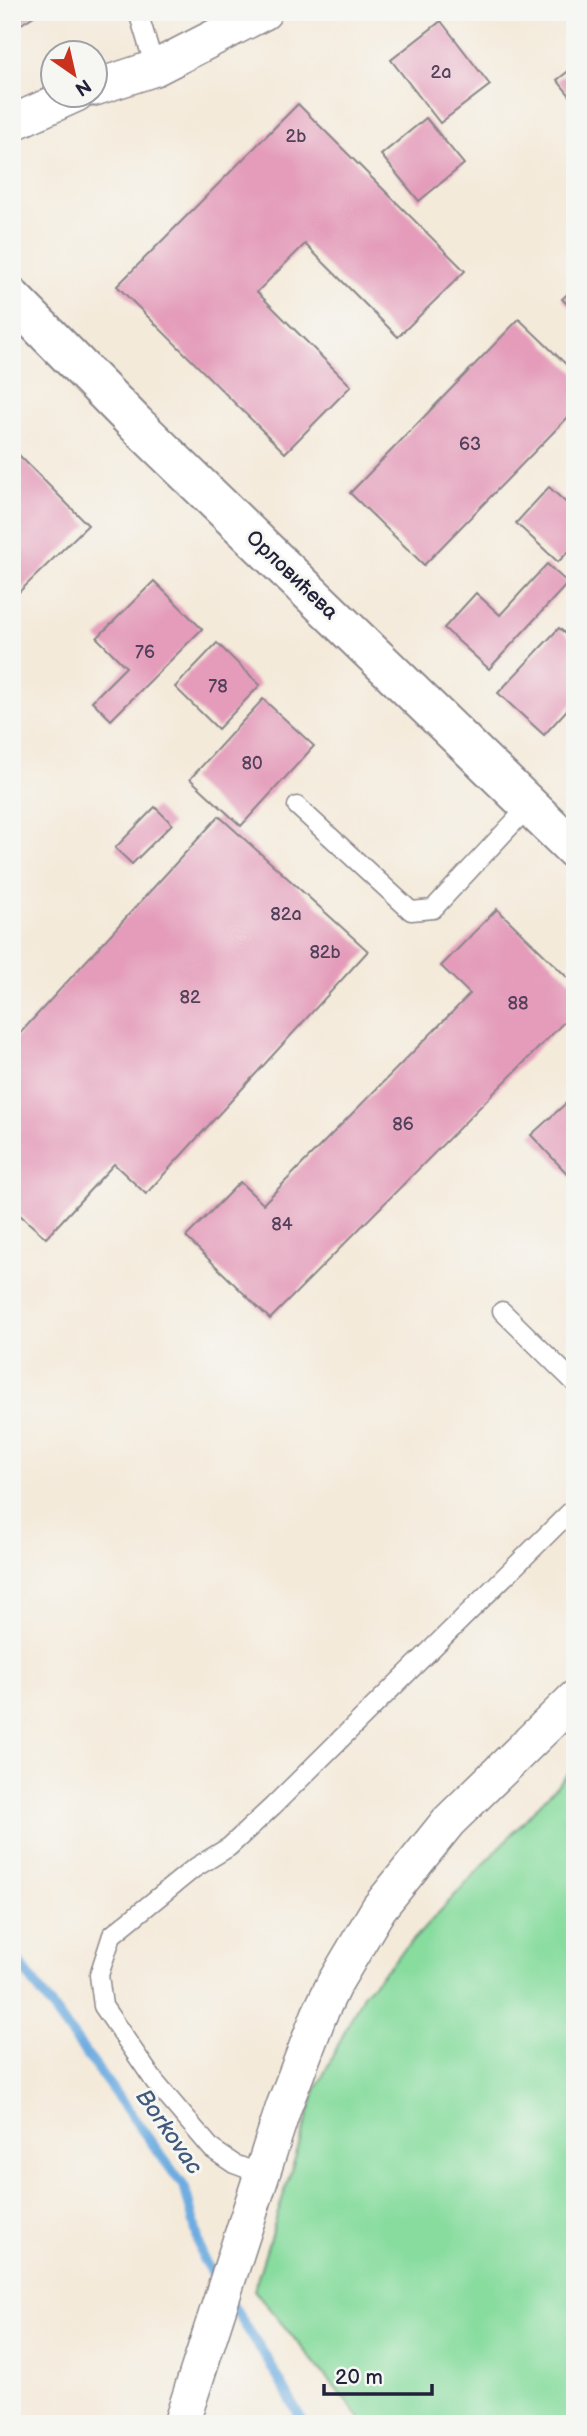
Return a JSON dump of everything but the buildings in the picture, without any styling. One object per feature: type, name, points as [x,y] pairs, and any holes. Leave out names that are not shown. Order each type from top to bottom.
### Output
[{"type":"street","points":[[108,83],[155,68],[264,12]]},
{"type":"street","points":[[12,123],[45,108]]},
{"type":"street","name":"Орловићева","points":[[12,298],[136,424],[575,850]]},
{"type":"street","points":[[181,2424],[261,2174],[319,2015],[379,1908],[448,1822],[575,1698]]},
{"type":"lane","points":[[138,12],[155,68]]},
{"type":"lane","points":[[297,806],[411,911],[433,909],[530,806]]},
{"type":"lane","points":[[502,1311],[575,1383]]},
{"type":"lane","points":[[261,2174],[234,2164],[212,2149],[155,2082],[103,2006],[99,1975],[111,1935],[193,1869],[229,1847],[575,1507]]},
{"type":"green space","points":[[575,1766],[575,2424],[365,2424],[254,2290],[316,2090],[363,1994]]},
{"type":"waterway","name":"Borkovac","points":[[12,1953],[185,2188],[203,2259],[219,2284]]},
{"type":"waterway","name":"Borkovac","points":[[229,2300],[269,2362],[304,2424]]}]
